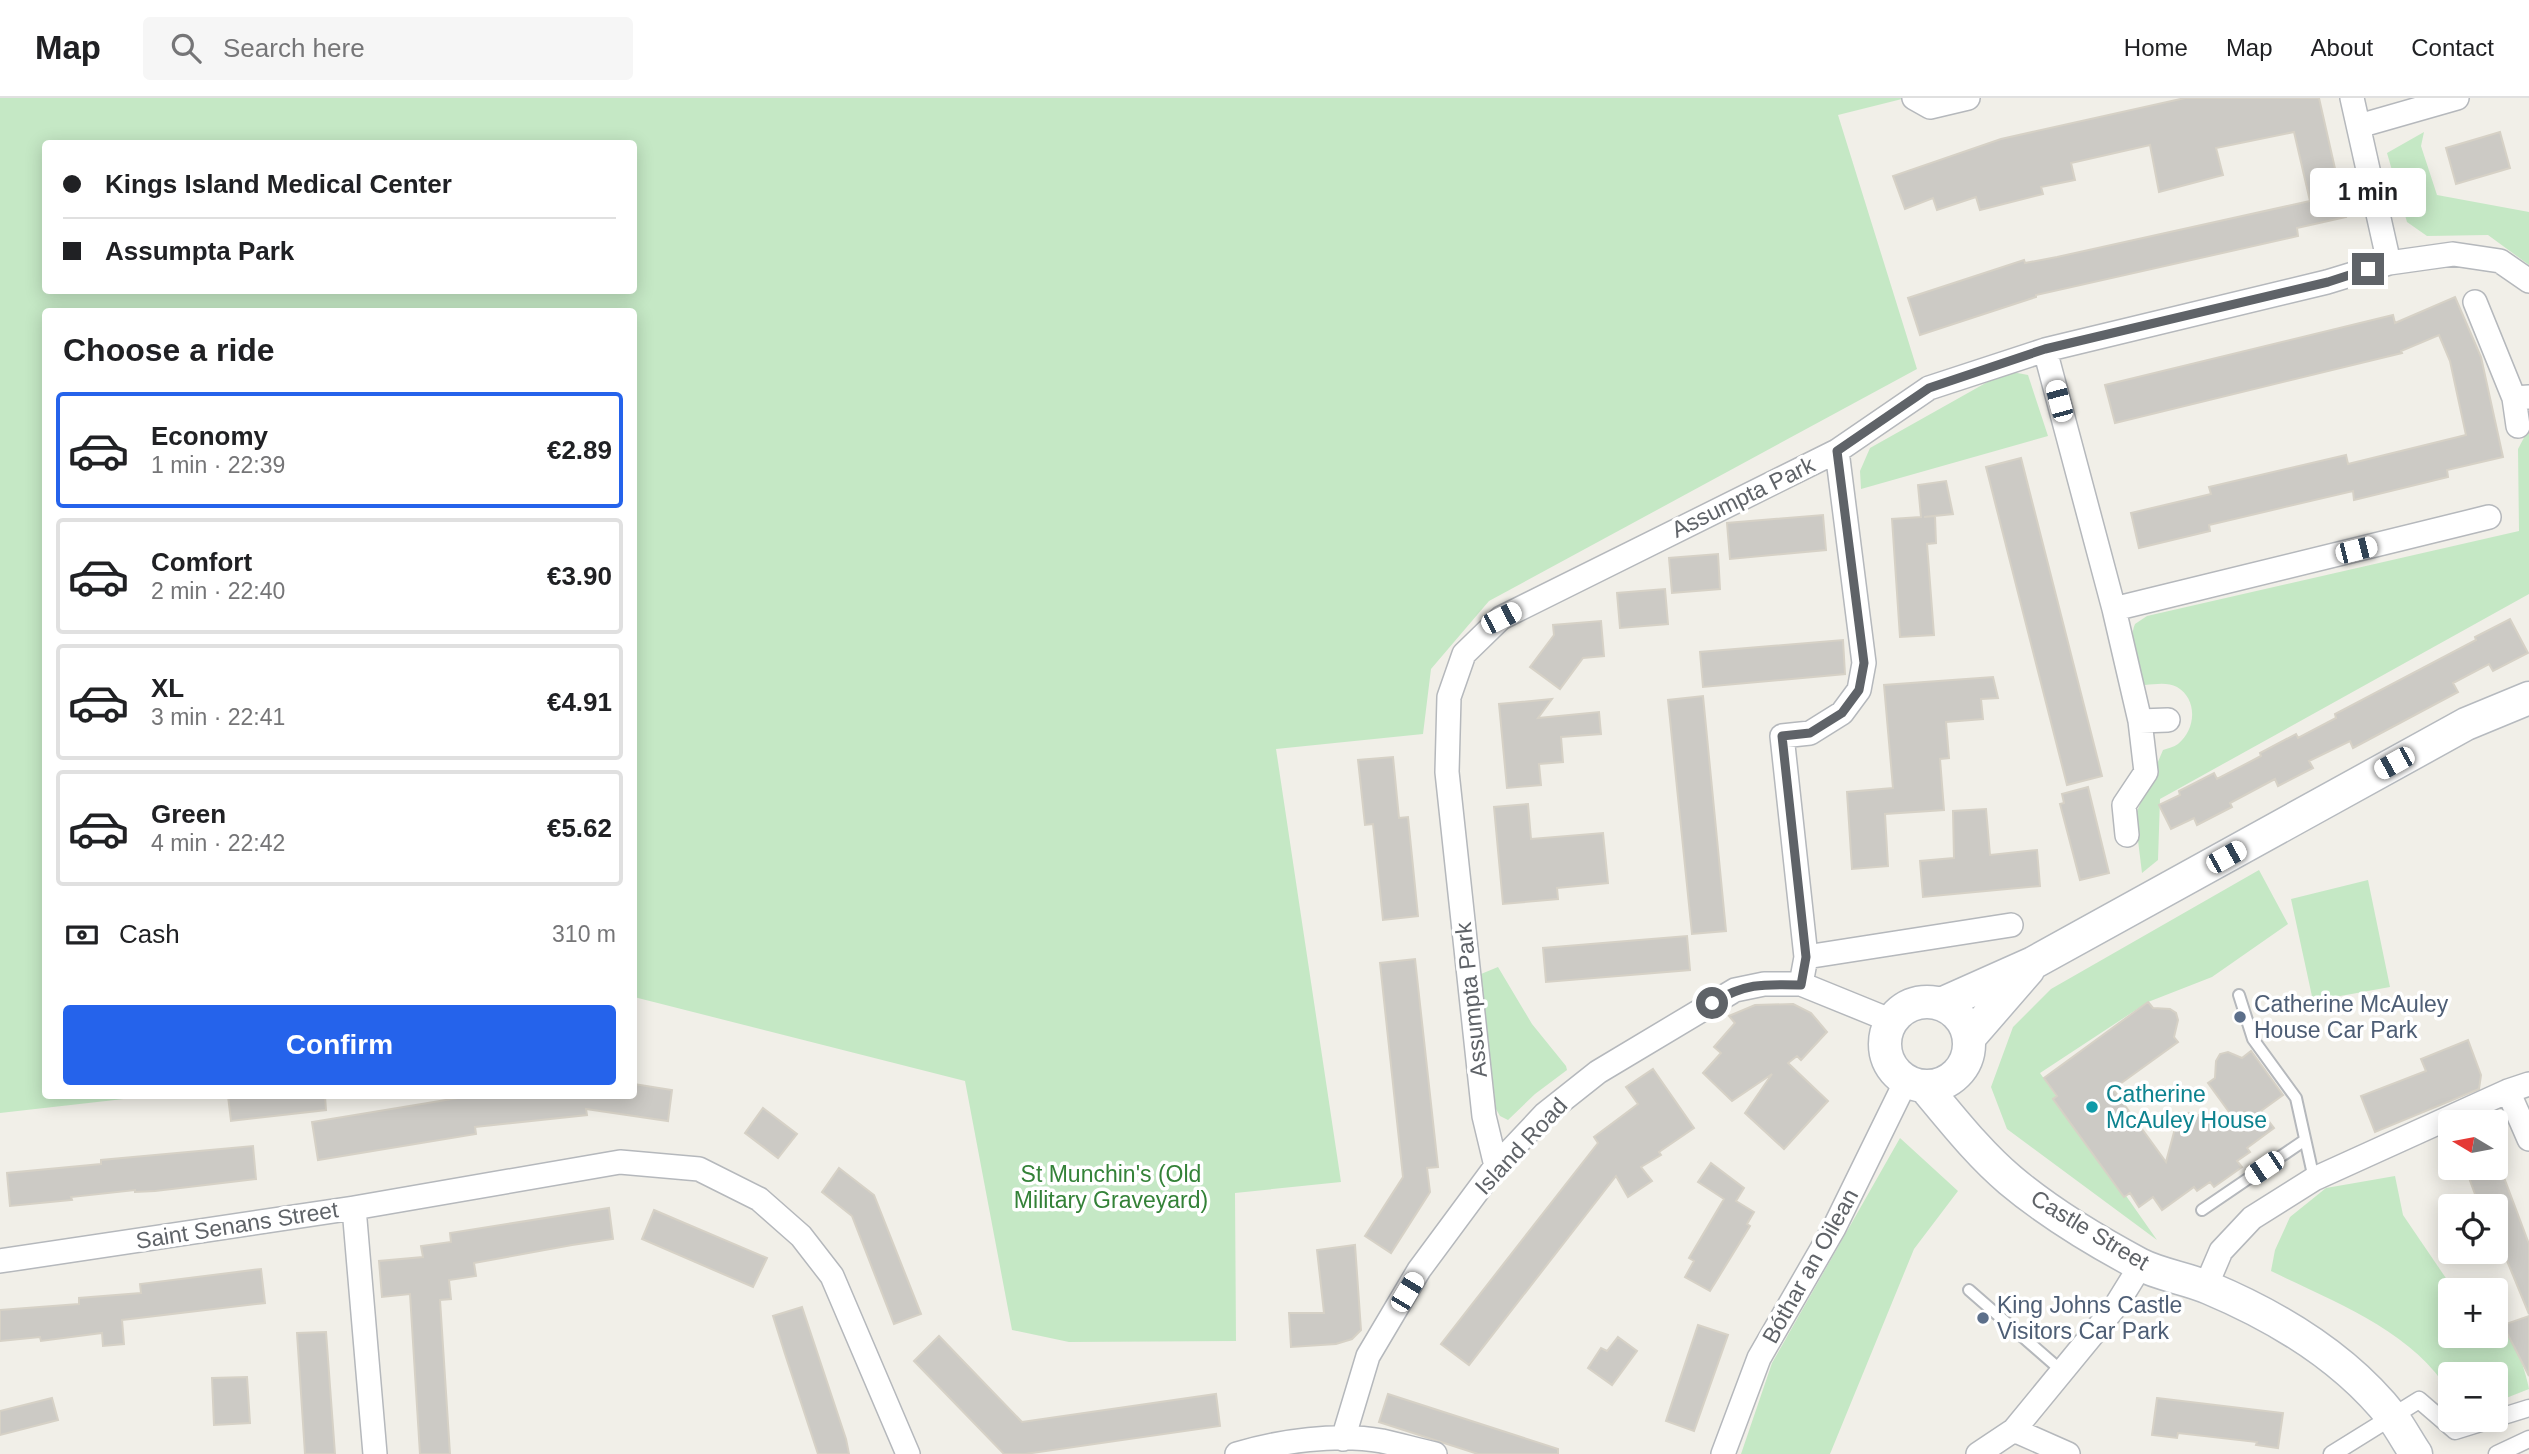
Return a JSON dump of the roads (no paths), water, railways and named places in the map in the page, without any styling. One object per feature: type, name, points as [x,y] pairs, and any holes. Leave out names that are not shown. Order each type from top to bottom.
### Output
[{"type":"main road","points":[[1941,1004],[2033,963],[2466,723],[2529,698]]},
{"type":"main road","points":[[1969,1038],[2033,963]]},
{"type":"main road","points":[[1962,1069],[1951,1079],[1938,1085],[1915,1083],[1895,1072],[1885,1047],[1886,1033],[1892,1021],[1901,1011],[1914,1004],[1927,1002],[1941,1004],[1960,1017],[1969,1038],[1969,1049],[1962,1069],[1971,1140]]},
{"type":"main road","name":"Castle Street","points":[[1915,1083],[2009,1179],[2048,1208],[2141,1265],[2206,1286],[2260,1311],[2318,1347],[2361,1384],[2393,1418],[2416,1454]]},
{"type":"street","points":[[1914,98],[1930,107],[1968,98]]},
{"type":"street","points":[[2352,98],[2389,263]]},
{"type":"street","points":[[2359,126],[2457,98]]},
{"type":"street","name":"Assumpta Park","points":[[1496,1166],[1484,1116],[1447,772],[1449,696],[1464,654],[1501,618],[1837,451],[1929,388],[2045,349],[2328,282],[2389,263],[2454,254],[2500,261],[2529,281]]},
{"type":"street","points":[[2475,302],[2522,398],[2518,426]]},
{"type":"street","points":[[2045,349],[2114,609],[2140,721],[2146,772],[2124,804],[2127,835]]},
{"type":"street","points":[[1801,985],[1806,957],[1782,736],[1810,733],[1842,713],[1859,690],[1864,663],[1837,451]]},
{"type":"street","points":[[2114,609],[2489,517]]},
{"type":"street","points":[[2140,721],[2168,720]]},
{"type":"street","points":[[1806,957],[2011,925]]},
{"type":"street","name":"Island Road","points":[[1343,1439],[1368,1356],[1419,1270],[1496,1166],[1545,1114],[1598,1072],[1723,996],[1735,990],[1764,984],[1801,985],[1892,1021]]},
{"type":"street","name":"Bóthar an Oilean","points":[[1723,1454],[1759,1357],[1915,1083]]},
{"type":"street","points":[[2206,1286],[2221,1251],[2252,1218],[2314,1179],[2519,1087],[2529,1139]]},
{"type":"street","points":[[354,1208],[620,1162],[699,1168],[759,1199],[801,1236],[832,1276],[908,1454]]},
{"type":"street","name":"Saint Senans Street","points":[[0,1261],[354,1208],[375,1454]]},
{"type":"street","points":[[1978,1454],[2014,1430],[2115,1307],[2141,1265]]},
{"type":"street","points":[[2332,1454],[2419,1400],[2455,1431],[2529,1408]]},
{"type":"street","points":[[2014,1430],[2068,1454]]},
{"type":"street","points":[[1237,1454],[1269,1444],[1343,1439],[1380,1441],[1435,1454]]},
{"type":"street","points":[[2497,1454],[2529,1439]]},
{"type":"lane","points":[[2239,995],[2253,1039],[2296,1098],[2314,1179]]},
{"type":"lane","points":[[2202,1210],[2305,1140]]},
{"type":"lane","points":[[1969,1290],[2063,1372]]},
{"type":"place","name":"Catherine McAuley House Car Park","points":[[2240,1017]]},
{"type":"place","name":"Catherine McAuley House","points":[[2092,1107]]},
{"type":"place","name":"King Johns Castle Visitors Car Park","points":[[1983,1318]]},
{"type":"park label","name":"St Munchin's (Old Military Graveyard)","points":[[1111,1187]]}]
